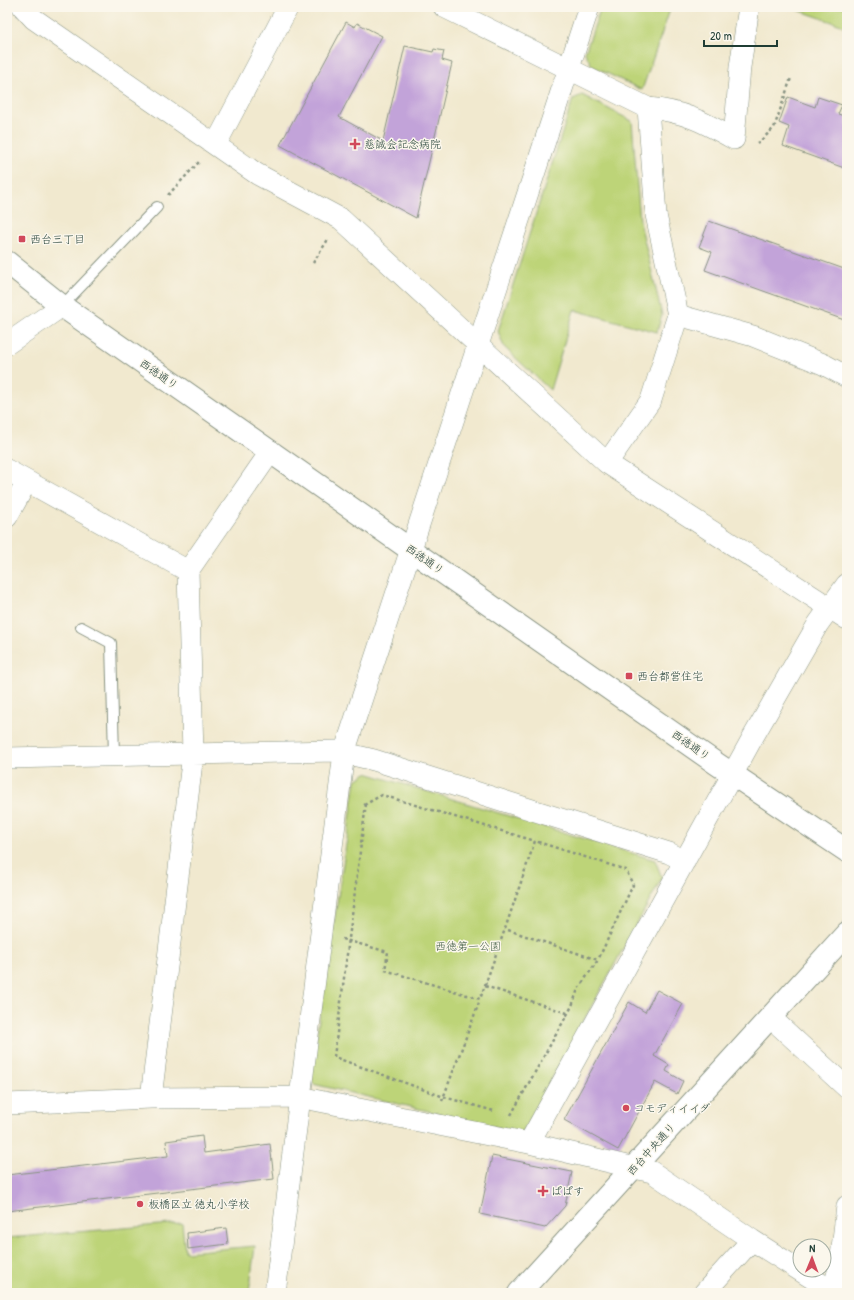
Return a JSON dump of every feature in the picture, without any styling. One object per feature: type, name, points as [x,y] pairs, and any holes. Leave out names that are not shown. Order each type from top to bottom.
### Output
[{"type":"street","points":[[23,7],[34,19],[210,150],[341,219],[607,463],[847,619]]},
{"type":"street","points":[[210,150],[288,7]]},
{"type":"street","points":[[444,7],[648,108],[668,110],[705,122],[734,139],[740,67],[749,7]]},
{"type":"street","points":[[275,1293],[344,753],[477,344],[589,7]]},
{"type":"street","points":[[607,463],[651,400],[678,315],[656,215],[648,108]]},
{"type":"street","name":"西徳通り","points":[[7,262],[62,306],[733,774],[847,851]]},
{"type":"street","points":[[7,344],[62,306]]},
{"type":"street","points":[[678,315],[753,336],[823,364],[847,377]]},
{"type":"street","points":[[151,1098],[193,754],[188,571],[270,451]]},
{"type":"street","points":[[7,470],[188,571]]},
{"type":"street","points":[[7,516],[27,481]]},
{"type":"street","points":[[529,1143],[733,774],[829,607],[847,584]]},
{"type":"street","points":[[7,758],[329,751],[344,753],[374,760],[669,853],[685,861]]},
{"type":"street","name":"西台中央通り","points":[[519,1293],[847,933]]},
{"type":"street","points":[[770,1017],[847,1088]]},
{"type":"street","points":[[7,1104],[151,1098],[299,1097],[529,1143],[652,1172],[832,1292],[840,1265],[847,1206]]},
{"type":"street","points":[[704,1293],[752,1240]]},
{"type":"lane","points":[[62,306],[157,207]]},
{"type":"lane","points":[[81,627],[112,643],[114,756]]},
{"type":"path","points":[[751,148],[774,128],[791,78]]},
{"type":"path","points":[[157,207],[210,150]]},
{"type":"path","points":[[313,263],[341,219]]},
{"type":"path","points":[[337,806],[360,808],[382,795],[626,870],[633,885],[598,960],[578,990],[568,1013],[512,1115],[504,1113]]},
{"type":"path","points":[[366,804],[347,939],[334,1057],[444,1097],[497,1111]]},
{"type":"path","points":[[444,1097],[485,986],[535,841]]},
{"type":"path","points":[[505,929],[598,960]]},
{"type":"path","points":[[347,939],[388,952],[384,970],[480,1000]]},
{"type":"path","points":[[485,986],[568,1013]]},
{"type":"green space","points":[[601,7],[671,7],[642,90],[592,66],[585,53]]},
{"type":"green space","points":[[789,7],[847,7],[847,29],[841,25]]},
{"type":"green space","points":[[582,95],[632,121],[640,222],[662,315],[657,332],[574,310],[550,390],[504,347],[498,331],[573,99]]},
{"type":"green space","name":"西徳第一公園","points":[[366,773],[655,860],[662,878],[523,1131],[513,1131],[313,1084],[310,1078],[356,780]]},
{"type":"green space","points":[[182,1223],[185,1252],[255,1246],[249,1293],[7,1293],[7,1238]]},
{"type":"building","points":[[346,22],[355,27],[357,23],[382,36],[339,117],[383,141],[405,46],[433,52],[434,49],[444,51],[442,60],[452,63],[416,218],[280,145]]},
{"type":"building","points":[[788,97],[815,107],[818,97],[842,105],[838,114],[847,117],[847,169],[783,146],[789,127],[779,123]]},
{"type":"building","points":[[709,221],[847,270],[847,321],[705,270],[712,252],[699,247]]},
{"type":"building","points":[[657,990],[683,1004],[654,1056],[669,1065],[666,1071],[683,1081],[677,1094],[655,1082],[618,1150],[564,1120],[629,1002],[645,1012]]},
{"type":"building","points":[[202,1136],[204,1153],[270,1144],[274,1179],[7,1211],[7,1175],[168,1156],[166,1141]]},
{"type":"building","points":[[492,1156],[572,1172],[565,1206],[545,1228],[480,1214]]},
{"type":"building","points":[[226,1228],[228,1244],[188,1249],[187,1233]]},
{"type":"place","name":"慈誠会記念病院","points":[[355,144]]},
{"type":"place","name":"西台三丁目","points":[[22,239]]},
{"type":"place","name":"西台都営住宅","points":[[629,676]]},
{"type":"place","name":"コモディイイダ","points":[[626,1108]]},
{"type":"place","name":"ぱぱす","points":[[543,1191]]},
{"type":"place","name":"板橋区立 徳丸小学校","points":[[140,1204]]}]
